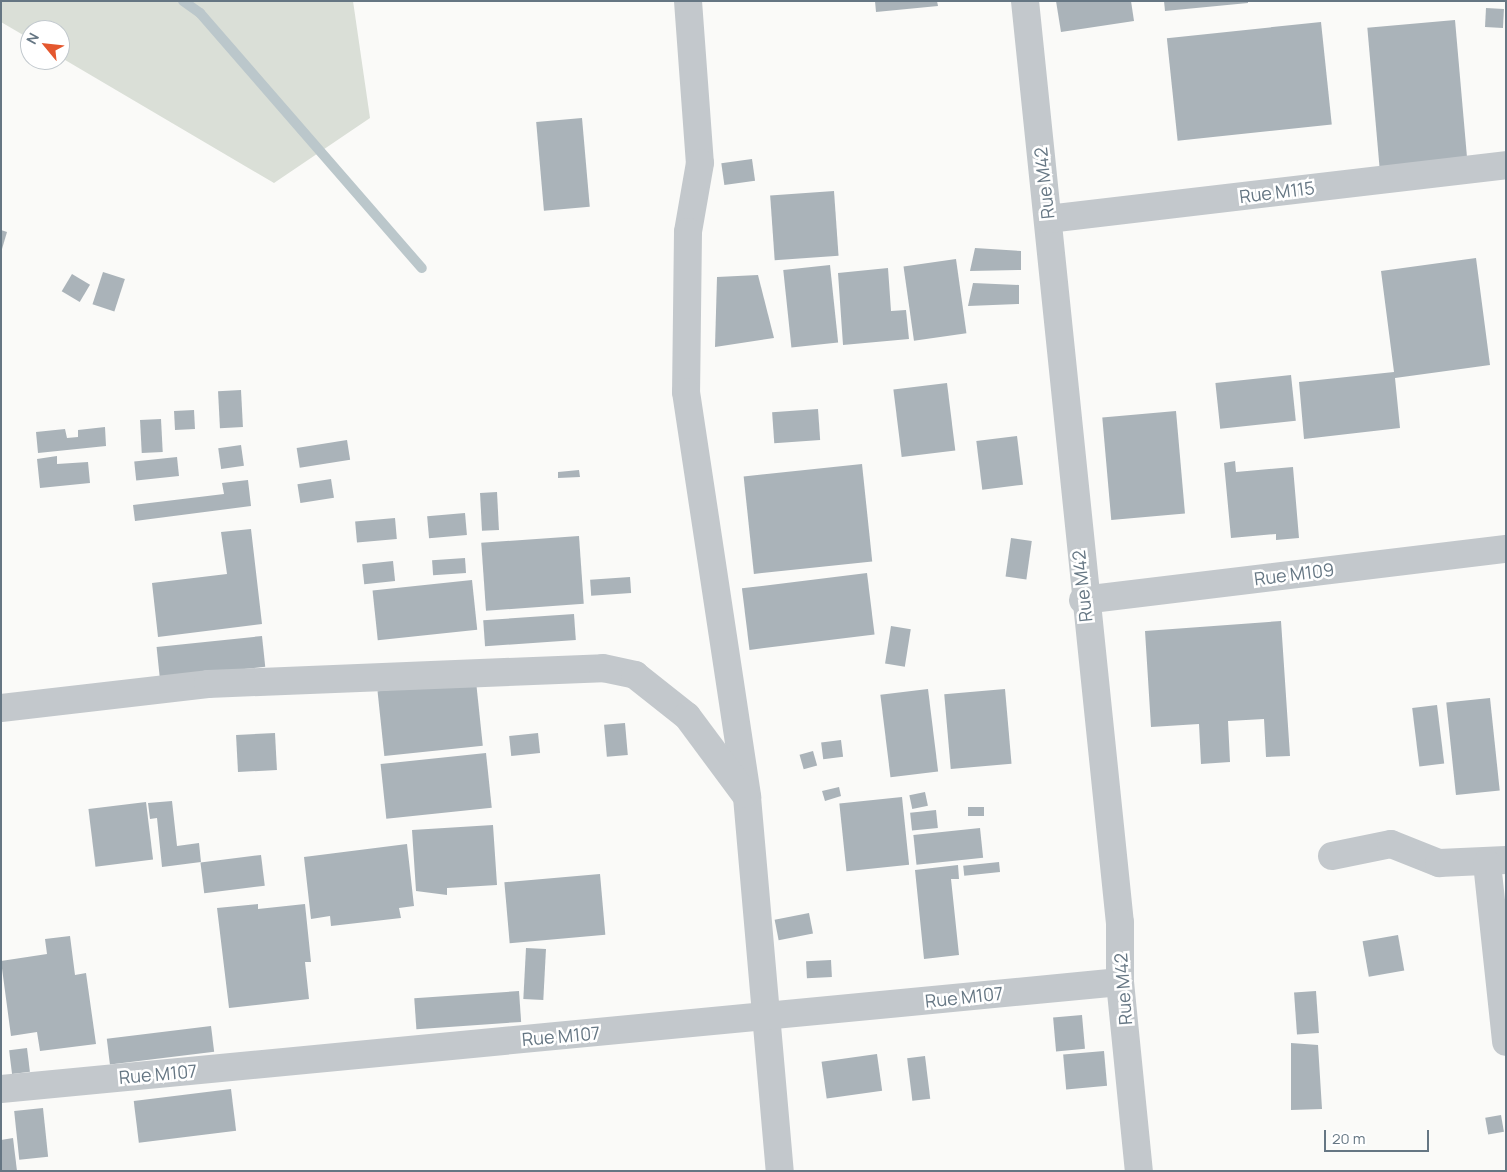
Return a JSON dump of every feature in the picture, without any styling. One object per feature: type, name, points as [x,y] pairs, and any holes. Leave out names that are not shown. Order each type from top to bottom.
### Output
[{"type":"street","points":[[688,1],[700,162],[688,232],[686,392],[747,797],[764,1016],[780,1171]]},
{"type":"street","name":"Rue M42","points":[[1025,1],[1048,220],[1083,600],[1120,923],[1120,982],[1139,1171]]},
{"type":"street","name":"Rue M115","points":[[1048,220],[1506,165]]},
{"type":"street","name":"Rue M109","points":[[1083,600],[1506,549]]},
{"type":"street","points":[[1,708],[208,684],[603,668],[634,675],[687,716],[747,797]]},
{"type":"street","points":[[1332,856],[1391,844],[1439,863],[1496,861],[1506,1042]]},
{"type":"street","name":"Rue M107","points":[[1,1089],[1120,982]]},
{"type":"shaded area","points":[[1,1],[353,1],[370,118],[274,183],[70,63],[70,20],[20,20],[20,33],[1,22]]},
{"type":"building","points":[[875,1],[937,1],[938,6],[876,12]]},
{"type":"building","points":[[1056,1],[1131,1],[1134,21],[1061,32]]},
{"type":"building","points":[[1164,1],[1248,1],[1248,3],[1165,11]]},
{"type":"building","points":[[1486,8],[1504,9],[1503,28],[1485,27]]},
{"type":"building","points":[[1455,20],[1467,161],[1380,169],[1367,28]]},
{"type":"building","points":[[1321,22],[1332,124],[1178,141],[1167,38]]},
{"type":"building","points":[[582,118],[590,207],[544,211],[536,122]]},
{"type":"building","points":[[752,159],[755,181],[724,185],[721,163]]},
{"type":"building","points":[[834,191],[839,256],[775,260],[770,195]]},
{"type":"building","points":[[1,230],[7,232],[2,249],[1,249]]},
{"type":"building","points":[[975,248],[1021,251],[1021,270],[970,271]]},
{"type":"building","points":[[1476,258],[1490,365],[1395,378],[1400,428],[1304,439],[1299,382],[1394,372],[1381,271]]},
{"type":"building","points":[[956,259],[966,333],[914,341],[904,266]]},
{"type":"building","points":[[830,265],[838,343],[791,347],[783,270]]},
{"type":"building","points":[[888,268],[891,311],[906,310],[909,339],[843,345],[838,273]]},
{"type":"building","points":[[103,272],[125,279],[114,311],[92,304]]},
{"type":"building","points":[[72,274],[90,285],[80,302],[62,291]]},
{"type":"building","points":[[758,275],[774,338],[715,347],[717,277]]},
{"type":"building","points":[[973,283],[1019,285],[1019,304],[968,306]]},
{"type":"building","points":[[1291,375],[1296,421],[1220,429],[1215,383]]},
{"type":"building","points":[[947,383],[955,450],[902,457],[893,390]]},
{"type":"building","points":[[241,390],[243,427],[220,428],[218,391]]},
{"type":"building","points":[[818,409],[820,440],[774,443],[772,412]]},
{"type":"building","points":[[194,410],[195,429],[175,430],[174,411]]},
{"type":"building","points":[[1176,411],[1185,514],[1111,520],[1102,417]]},
{"type":"building","points":[[161,419],[163,452],[142,453],[140,420]]},
{"type":"building","points":[[105,427],[106,446],[38,453],[36,432],[65,429],[67,438],[78,437],[78,430]]},
{"type":"building","points":[[1017,436],[1023,485],[982,490],[976,441]]},
{"type":"building","points":[[347,440],[350,460],[300,468],[297,448]]},
{"type":"building","points":[[241,445],[244,466],[221,469],[218,448]]},
{"type":"building","points":[[57,456],[57,464],[88,462],[90,483],[40,488],[37,459]]},
{"type":"building","points":[[177,457],[179,476],[136,480],[134,461]]},
{"type":"building","points":[[1235,461],[1236,472],[1293,467],[1299,538],[1276,540],[1276,534],[1231,538],[1224,463]]},
{"type":"building","points":[[862,464],[872,561],[754,574],[744,476]]},
{"type":"building","points":[[579,470],[580,477],[558,478],[558,472]]},
{"type":"building","points":[[331,479],[334,498],[300,503],[297,484]]},
{"type":"building","points":[[248,480],[251,506],[135,521],[133,505],[224,494],[222,483]]},
{"type":"building","points":[[497,492],[499,530],[482,531],[480,493]]},
{"type":"building","points":[[465,513],[467,535],[429,538],[427,516]]},
{"type":"building","points":[[395,518],[397,539],[357,542],[355,521]]},
{"type":"building","points":[[251,529],[262,624],[158,637],[152,583],[227,574],[221,532]]},
{"type":"building","points":[[579,536],[584,604],[486,611],[481,543]]},
{"type":"building","points":[[1011,538],[1032,541],[1026,580],[1006,577]]},
{"type":"building","points":[[465,558],[466,573],[433,575],[432,560]]},
{"type":"building","points":[[393,561],[395,581],[364,584],[362,564]]},
{"type":"building","points":[[867,573],[875,635],[749,650],[742,588]]},
{"type":"building","points":[[630,577],[631,593],[591,596],[590,580]]},
{"type":"building","points":[[472,580],[477,630],[378,640],[373,590]]},
{"type":"building","points":[[574,614],[576,640],[485,646],[483,620]]},
{"type":"building","points":[[1281,621],[1290,756],[1266,757],[1264,719],[1228,721],[1230,762],[1201,764],[1199,724],[1151,727],[1145,631]]},
{"type":"building","points":[[891,626],[911,629],[905,667],[885,664]]},
{"type":"building","points":[[262,636],[265,667],[160,678],[157,647]]},
{"type":"building","points":[[476,681],[483,746],[384,756],[378,691]]},
{"type":"building","points":[[928,689],[938,771],[890,777],[880,695]]},
{"type":"building","points":[[1005,689],[1012,764],[951,769],[944,694]]},
{"type":"building","points":[[1490,698],[1500,790],[1456,795],[1446,703]]},
{"type":"building","points":[[1437,705],[1444,764],[1419,767],[1412,708]]},
{"type":"building","points":[[625,723],[628,755],[607,757],[604,725]]},
{"type":"building","points":[[275,733],[277,770],[238,772],[236,735]]},
{"type":"building","points":[[538,733],[540,753],[511,756],[509,736]]},
{"type":"building","points":[[841,740],[843,757],[823,759],[821,742]]},
{"type":"building","points":[[813,751],[817,765],[804,769],[800,755]]},
{"type":"building","points":[[486,753],[492,808],[386,819],[381,764]]},
{"type":"building","points":[[839,787],[841,796],[825,801],[822,791]]},
{"type":"building","points":[[925,792],[928,806],[912,809],[909,795]]},
{"type":"building","points":[[902,797],[909,865],[846,871],[839,804]]},
{"type":"building","points":[[172,801],[177,846],[199,843],[201,862],[162,867],[157,818],[150,819],[148,803]]},
{"type":"building","points":[[146,802],[153,860],[96,867],[88,809]]},
{"type":"building","points":[[968,807],[984,807],[984,816],[968,816]]},
{"type":"building","points":[[936,810],[938,828],[912,831],[910,813]]},
{"type":"building","points":[[493,825],[497,885],[447,888],[447,895],[416,891],[412,830]]},
{"type":"building","points":[[980,828],[983,858],[917,865],[913,835]]},
{"type":"building","points":[[407,844],[414,906],[399,908],[401,918],[331,926],[330,916],[311,919],[304,857]]},
{"type":"building","points":[[261,855],[265,886],[204,893],[200,862]]},
{"type":"building","points":[[999,862],[1000,872],[964,876],[963,866]]},
{"type":"building","points":[[958,865],[959,879],[951,879],[959,955],[924,959],[915,870]]},
{"type":"building","points":[[600,874],[605,935],[510,943],[504,882]]},
{"type":"building","points":[[258,904],[258,909],[305,904],[311,962],[305,962],[309,999],[229,1008],[217,908]]},
{"type":"building","points":[[809,913],[813,934],[779,940],[775,920]]},
{"type":"building","points":[[1398,935],[1404,970],[1369,977],[1363,941]]},
{"type":"building","points":[[70,936],[75,975],[86,973],[96,1044],[40,1051],[37,1032],[11,1036],[1,961],[47,954],[45,939]]},
{"type":"building","points":[[526,948],[546,949],[543,1000],[523,999]]},
{"type":"building","points":[[831,960],[832,977],[807,978],[806,961]]},
{"type":"building","points":[[519,991],[521,1022],[416,1029],[414,998]]},
{"type":"building","points":[[1316,991],[1319,1033],[1297,1034],[1294,993]]},
{"type":"building","points":[[1082,1015],[1085,1049],[1056,1051],[1053,1018]]},
{"type":"building","points":[[211,1026],[214,1052],[110,1065],[107,1039]]},
{"type":"building","points":[[1291,1043],[1318,1045],[1322,1109],[1291,1110]]},
{"type":"building","points":[[27,1048],[30,1072],[12,1074],[9,1050]]},
{"type":"building","points":[[1104,1051],[1107,1086],[1066,1089],[1063,1055]]},
{"type":"building","points":[[877,1054],[882,1091],[827,1098],[822,1062]]},
{"type":"building","points":[[925,1056],[930,1099],[912,1101],[907,1058]]},
{"type":"building","points":[[231,1089],[236,1131],[139,1143],[134,1101]]},
{"type":"building","points":[[43,1108],[48,1157],[19,1160],[14,1111]]},
{"type":"building","points":[[1501,1115],[1504,1132],[1488,1135],[1485,1118]]},
{"type":"building","points":[[13,1138],[17,1171],[1,1171],[1,1140]]},
{"type":"waterway","points":[[183,1],[200,13],[422,268]]}]
